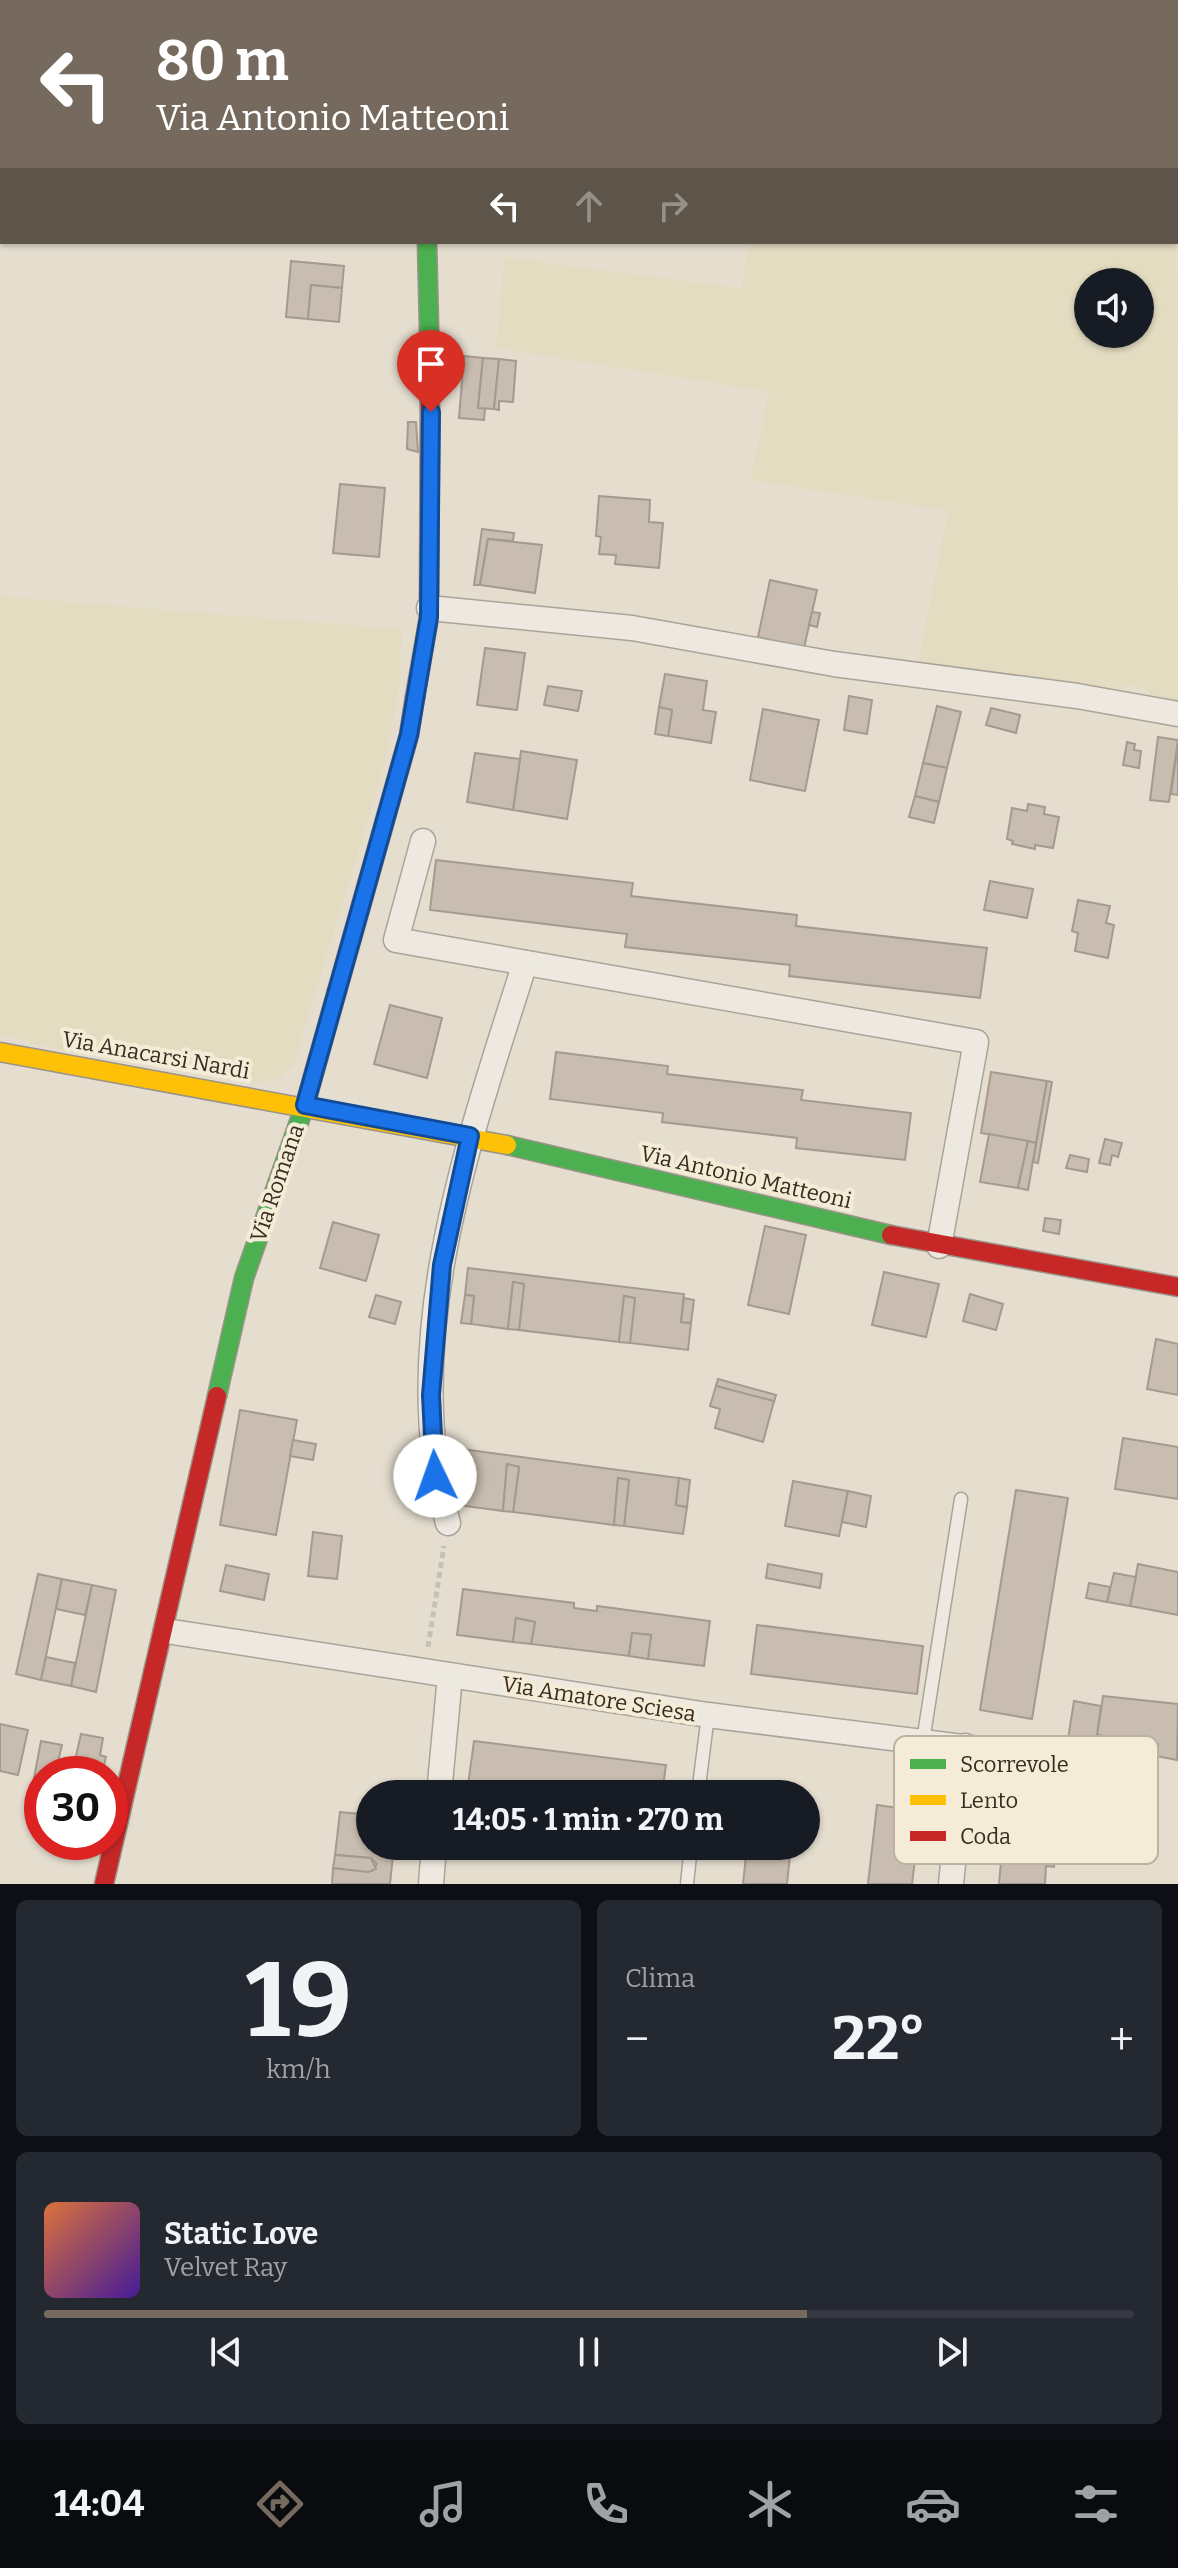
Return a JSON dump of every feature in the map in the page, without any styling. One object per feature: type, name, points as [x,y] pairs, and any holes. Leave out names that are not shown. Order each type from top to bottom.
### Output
[{"type":"street","name":"Via Romana","points":[[104,1884],[166,1631],[244,1278],[305,1105],[409,735],[429,608],[432,473],[427,244]]},
{"type":"street","points":[[429,608],[632,628],[834,664],[1077,696],[1178,714]]},
{"type":"street","points":[[423,841],[396,940],[976,1042],[939,1246]]},
{"type":"street","points":[[448,1523],[435,1476],[431,1395],[442,1265],[470,1136],[525,963]]},
{"type":"street","name":"Via Anacarsi Nardi","points":[[0,1052],[305,1105]]},
{"type":"street","name":"Via Antonio Matteoni","points":[[305,1105],[470,1136],[939,1246],[1178,1287]]},
{"type":"street","name":"Via Amatore Sciesa","points":[[166,1631],[708,1715],[894,1737]]},
{"type":"street","points":[[440,1780],[450,1676]]},
{"type":"street","points":[[431,1884],[433,1860]]},
{"type":"street","points":[[951,1884],[953,1864]]},
{"type":"lane","points":[[924,1736],[961,1499]]},
{"type":"lane","points":[[700,1780],[708,1715]]},
{"type":"lane","points":[[687,1884],[690,1860]]},
{"type":"path","points":[[424,1672],[448,1523]]},
{"type":"shaded area","points":[[750,244],[1176,244],[1178,712],[1152,707],[1148,689],[1126,685],[1117,700],[918,663],[948,511],[750,480],[769,392],[496,348],[504,257],[741,288]]},
{"type":"shaded area","points":[[0,596],[402,629],[400,684],[384,767],[294,1064],[279,1078],[259,1083],[66,1051],[0,1035]]},
{"type":"building","points":[[291,261],[344,266],[342,288],[311,285],[308,319],[286,317]]},
{"type":"building","points":[[311,285],[342,288],[339,322],[308,319]]},
{"type":"building","points":[[464,356],[483,358],[478,408],[485,408],[484,420],[459,418]]},
{"type":"building","points":[[483,358],[499,359],[494,409],[478,408]]},
{"type":"building","points":[[499,359],[516,361],[513,402],[499,401],[499,410],[494,409]]},
{"type":"building","points":[[408,422],[416,422],[418,452],[407,449]]},
{"type":"building","points":[[340,484],[385,488],[379,557],[333,553]]},
{"type":"building","points":[[599,496],[650,500],[649,522],[663,523],[659,568],[615,564],[616,555],[599,554],[601,537],[596,536]]},
{"type":"building","points":[[482,529],[514,533],[513,541],[488,539],[480,585],[474,585]]},
{"type":"building","points":[[488,539],[542,545],[535,593],[480,585]]},
{"type":"building","points":[[770,580],[817,590],[804,648],[758,637]]},
{"type":"building","points":[[812,612],[820,613],[817,627],[809,625]]},
{"type":"building","points":[[485,648],[525,653],[517,710],[477,705]]},
{"type":"building","points":[[665,674],[707,681],[703,710],[716,712],[711,743],[668,736],[672,710],[659,707]]},
{"type":"building","points":[[548,686],[582,691],[578,711],[544,705]]},
{"type":"building","points":[[849,696],[872,700],[867,734],[844,730]]},
{"type":"building","points":[[937,706],[961,712],[947,768],[923,763]]},
{"type":"building","points":[[659,707],[672,710],[668,736],[655,734]]},
{"type":"building","points":[[991,708],[1020,715],[1016,733],[986,725]]},
{"type":"building","points":[[763,709],[819,720],[805,791],[750,780]]},
{"type":"building","points":[[1158,737],[1178,740],[1169,802],[1150,800]]},
{"type":"building","points":[[1127,742],[1135,744],[1134,750],[1141,751],[1139,768],[1123,765]]},
{"type":"building","points":[[1178,743],[1178,795],[1171,794]]},
{"type":"building","points":[[521,751],[577,760],[567,819],[513,810]]},
{"type":"building","points":[[475,753],[520,759],[513,810],[467,802]]},
{"type":"building","points":[[923,763],[947,768],[939,802],[915,796]]},
{"type":"building","points":[[915,796],[939,802],[934,823],[909,817]]},
{"type":"building","points":[[1028,804],[1045,807],[1044,814],[1059,817],[1053,848],[1035,845],[1035,849],[1012,844],[1013,841],[1007,839],[1012,808],[1027,811]]},
{"type":"building","points":[[436,860],[633,883],[631,896],[797,915],[796,926],[987,948],[980,998],[789,976],[790,965],[625,947],[627,934],[430,910]]},
{"type":"building","points":[[990,881],[1033,889],[1027,918],[984,910]]},
{"type":"building","points":[[1078,900],[1110,906],[1106,923],[1114,925],[1108,958],[1075,951],[1078,933],[1072,931]]},
{"type":"building","points":[[390,1005],[442,1018],[427,1078],[374,1064]]},
{"type":"building","points":[[556,1052],[668,1066],[667,1074],[803,1090],[801,1100],[911,1113],[905,1160],[796,1148],[797,1138],[662,1122],[663,1113],[550,1099]]},
{"type":"building","points":[[991,1072],[1047,1081],[1036,1143],[981,1133]]},
{"type":"building","points":[[1047,1081],[1052,1082],[1038,1163],[1033,1162]]},
{"type":"building","points":[[989,1134],[1028,1141],[1018,1188],[980,1182]]},
{"type":"building","points":[[1105,1139],[1122,1143],[1118,1157],[1112,1155],[1110,1165],[1099,1163]]},
{"type":"building","points":[[1028,1141],[1036,1143],[1028,1190],[1018,1188]]},
{"type":"building","points":[[1070,1155],[1089,1159],[1087,1172],[1066,1168]]},
{"type":"building","points":[[1045,1218],[1061,1220],[1059,1234],[1043,1231]]},
{"type":"building","points":[[333,1222],[379,1235],[366,1281],[320,1268]]},
{"type":"building","points":[[765,1226],[806,1235],[789,1314],[748,1305]]},
{"type":"building","points":[[468,1268],[684,1294],[681,1322],[691,1323],[688,1350],[630,1343],[635,1298],[624,1296],[619,1342],[519,1330],[524,1284],[513,1282],[508,1329],[471,1324],[474,1296],[465,1295]]},
{"type":"building","points":[[884,1272],[939,1284],[926,1337],[872,1325]]},
{"type":"building","points":[[513,1282],[524,1284],[519,1330],[508,1329]]},
{"type":"building","points":[[970,1294],[1003,1304],[996,1330],[963,1321]]},
{"type":"building","points":[[376,1295],[401,1302],[395,1324],[369,1317]]},
{"type":"building","points":[[465,1295],[474,1296],[471,1324],[461,1323]]},
{"type":"building","points":[[624,1296],[635,1298],[630,1343],[619,1342]]},
{"type":"building","points":[[684,1298],[694,1300],[691,1323],[681,1322]]},
{"type":"building","points":[[1156,1339],[1178,1344],[1178,1395],[1147,1389]]},
{"type":"building","points":[[718,1379],[776,1395],[774,1402],[716,1386]]},
{"type":"building","points":[[716,1386],[774,1401],[763,1442],[715,1428],[720,1409],[710,1406]]},
{"type":"building","points":[[240,1410],[297,1420],[276,1535],[220,1525]]},
{"type":"building","points":[[1123,1438],[1178,1447],[1178,1499],[1115,1489]]},
{"type":"building","points":[[293,1440],[316,1444],[313,1460],[290,1456]]},
{"type":"building","points":[[462,1449],[679,1478],[676,1505],[687,1507],[683,1534],[624,1526],[629,1480],[618,1478],[614,1525],[513,1512],[519,1467],[507,1464],[503,1511],[465,1506],[468,1478],[458,1477]]},
{"type":"building","points":[[507,1464],[519,1467],[513,1512],[503,1511]]},
{"type":"building","points":[[458,1477],[468,1478],[465,1506],[455,1505]]},
{"type":"building","points":[[618,1478],[629,1480],[624,1526],[614,1525]]},
{"type":"building","points":[[679,1478],[690,1480],[687,1507],[676,1505]]},
{"type":"building","points":[[793,1481],[848,1491],[839,1536],[785,1526]]},
{"type":"building","points":[[1016,1490],[1068,1498],[1032,1719],[980,1710]]},
{"type":"building","points":[[848,1491],[871,1496],[866,1527],[842,1522]]},
{"type":"building","points":[[313,1532],[342,1536],[337,1579],[308,1576]]},
{"type":"building","points":[[768,1564],[822,1574],[820,1588],[766,1578]]},
{"type":"building","points":[[1138,1564],[1178,1572],[1178,1615],[1130,1606]]},
{"type":"building","points":[[226,1565],[269,1574],[264,1600],[220,1591]]},
{"type":"building","points":[[1114,1573],[1136,1577],[1130,1606],[1107,1602]]},
{"type":"building","points":[[38,1574],[62,1579],[41,1680],[16,1674]]},
{"type":"building","points":[[62,1579],[92,1585],[85,1615],[56,1609]]},
{"type":"building","points":[[1089,1583],[1110,1587],[1107,1602],[1086,1598]]},
{"type":"building","points":[[92,1585],[116,1590],[96,1692],[71,1686]]},
{"type":"building","points":[[463,1589],[574,1603],[574,1608],[597,1611],[597,1606],[710,1621],[704,1666],[648,1659],[651,1635],[632,1633],[629,1656],[531,1644],[535,1622],[516,1618],[513,1642],[457,1635]]},
{"type":"building","points":[[516,1618],[535,1622],[531,1644],[513,1642]]},
{"type":"building","points":[[757,1625],[923,1646],[917,1694],[751,1674]]},
{"type":"building","points":[[632,1633],[651,1635],[648,1659],[629,1656]]},
{"type":"building","points":[[46,1657],[75,1663],[71,1686],[41,1680]]},
{"type":"building","points":[[1103,1696],[1178,1704],[1177,1760],[1158,1756],[1158,1736],[1097,1735]]},
{"type":"building","points":[[1074,1701],[1101,1706],[1097,1735],[1102,1736],[1068,1736]]},
{"type":"building","points":[[0,1724],[28,1730],[18,1775],[0,1771]]},
{"type":"building","points":[[81,1734],[103,1738],[100,1755],[103,1756],[76,1756]]},
{"type":"building","points":[[41,1741],[62,1745],[59,1756],[38,1756]]},
{"type":"building","points":[[474,1741],[666,1765],[664,1780],[469,1780]]},
{"type":"building","points":[[877,1805],[894,1807],[894,1864],[914,1864],[912,1884],[868,1884]]},
{"type":"building","points":[[340,1812],[356,1814],[356,1857],[335,1855]]},
{"type":"building","points":[[335,1855],[372,1860],[376,1869],[368,1872],[333,1868]]},
{"type":"building","points":[[373,1860],[393,1860],[390,1884],[332,1884],[333,1868],[372,1871],[377,1864]]},
{"type":"building","points":[[746,1860],[790,1860],[787,1884],[743,1884]]},
{"type":"building","points":[[1001,1864],[1054,1864],[1054,1867],[1046,1866],[1045,1884],[999,1884]]},
{"type":"traffic: fast","points":[[427,244],[430,369]]},
{"type":"traffic: fast","points":[[217,1396],[244,1278],[305,1105],[337,991]]},
{"type":"traffic: fast","points":[[507,1145],[891,1235]]},
{"type":"traffic: slow","points":[[337,991],[409,735],[415,697]]},
{"type":"traffic: slow","points":[[0,1052],[507,1145]]},
{"type":"traffic: jam","points":[[415,697],[429,617],[430,369]]},
{"type":"traffic: jam","points":[[891,1235],[1178,1287]]},
{"type":"traffic: jam","points":[[104,1884],[217,1396]]},
{"type":"route","points":[[431,412],[429,617],[409,735],[305,1105],[470,1136],[442,1265],[431,1395],[435,1476]]}]
